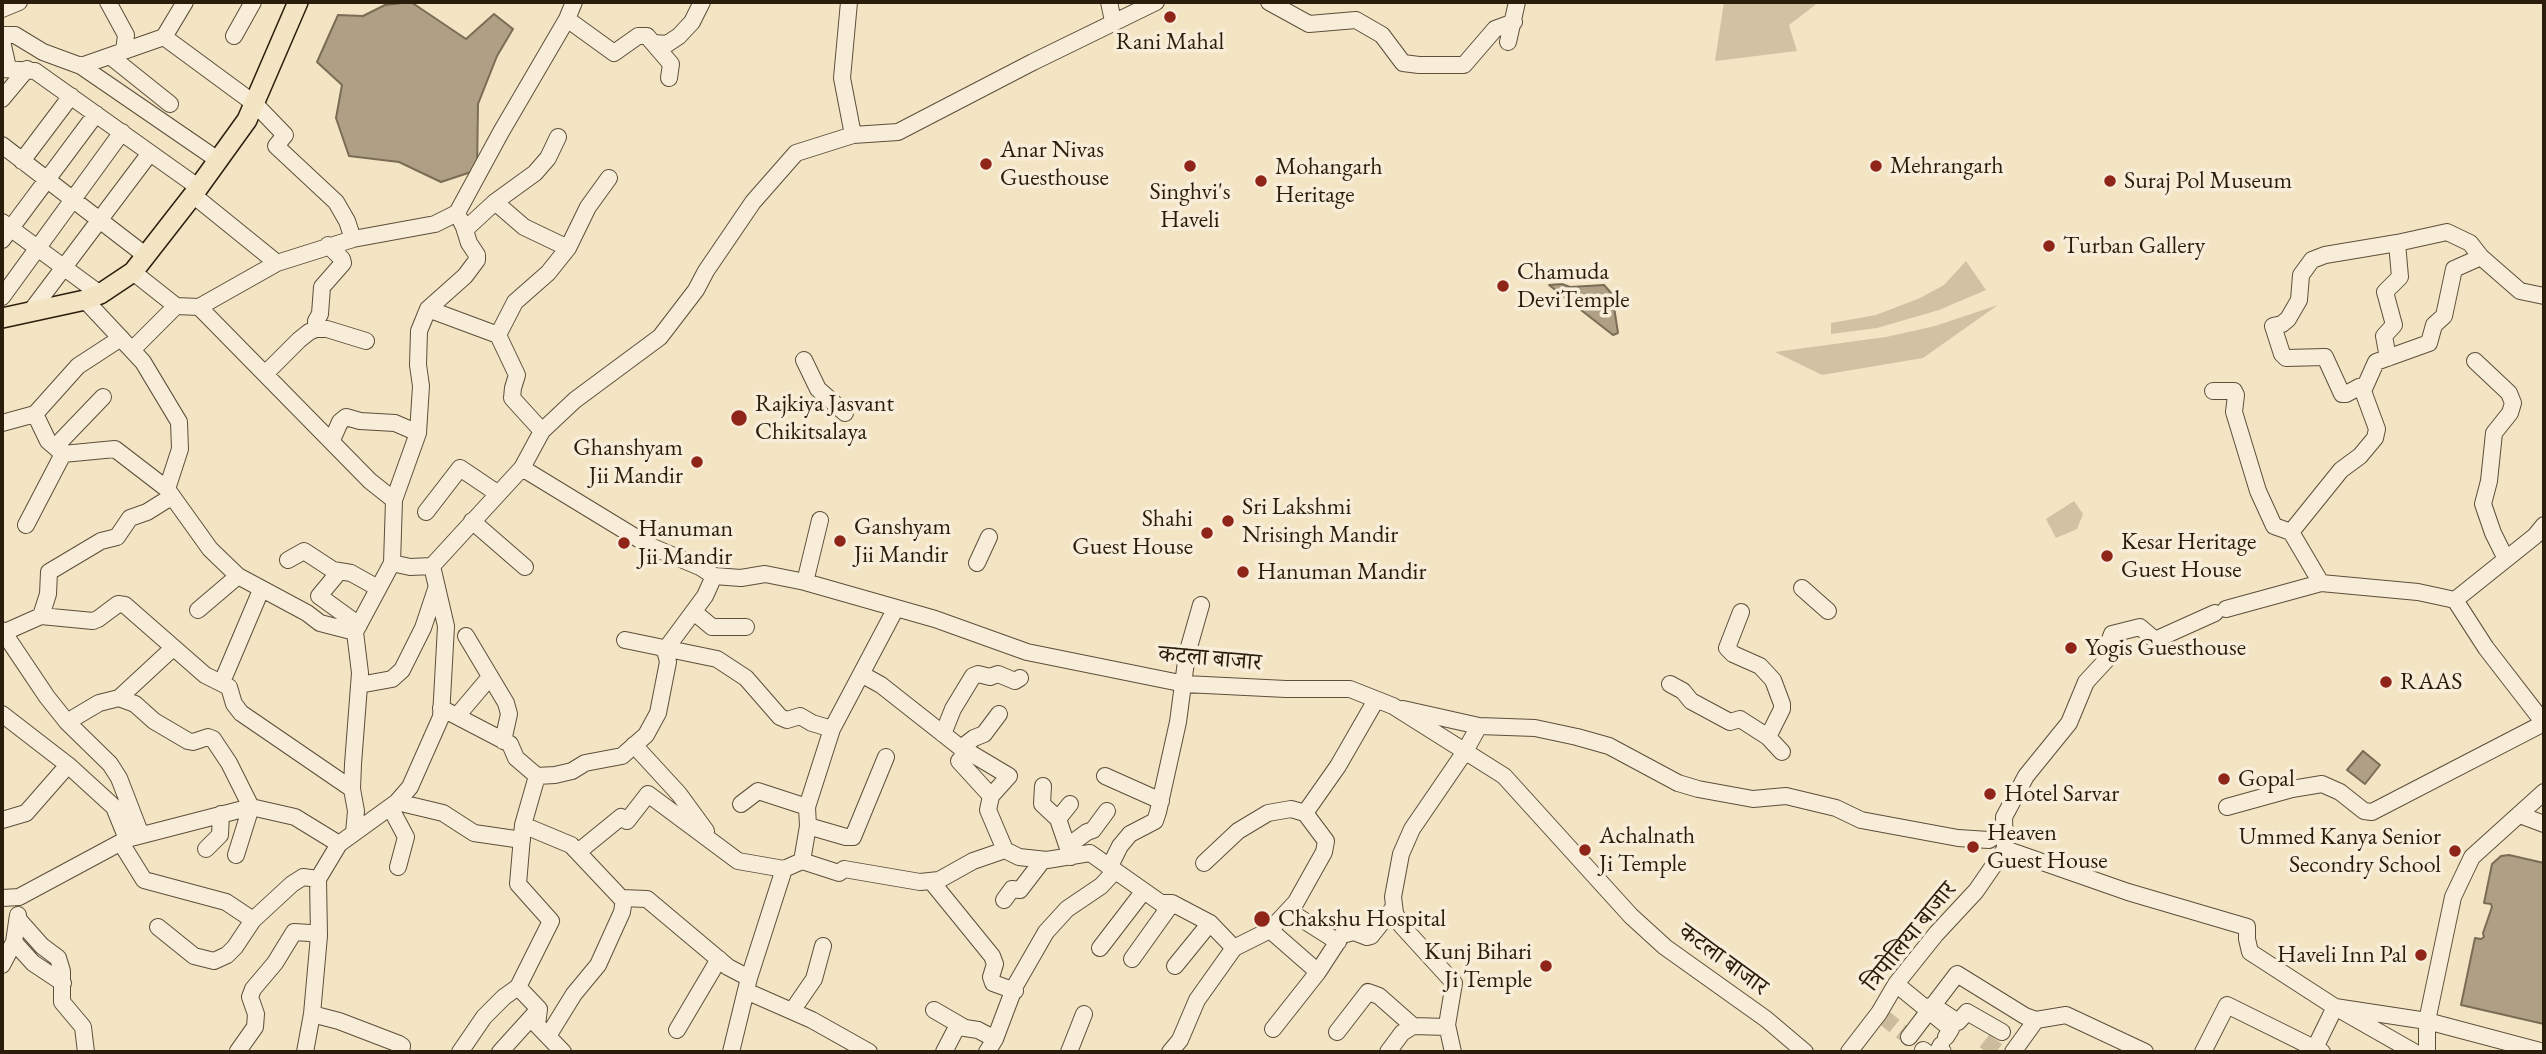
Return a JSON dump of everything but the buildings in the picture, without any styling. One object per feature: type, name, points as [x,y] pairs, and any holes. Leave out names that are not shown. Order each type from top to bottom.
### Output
[{"type":"main road","points":[[2,318],[92,297],[133,272],[247,120],[298,2]]},
{"type":"street","points":[[2,9],[19,2]]},
{"type":"street","points":[[108,2],[126,35],[117,53]]},
{"type":"street","points":[[234,36],[253,2]]},
{"type":"street","points":[[354,833],[356,810],[352,789],[359,685],[357,628],[392,563],[394,500],[418,433],[421,386],[418,365],[419,331],[428,309],[465,276],[477,260],[461,220],[520,99],[567,19],[574,2]]},
{"type":"street","points":[[654,43],[667,44],[679,36],[692,22],[702,2]]},
{"type":"street","points":[[849,2],[842,78],[853,135]]},
{"type":"street","points":[[1109,2],[1113,21]]},
{"type":"street","points":[[392,563],[432,566],[522,468],[542,431],[575,400],[660,337],[696,290],[753,202],[796,153],[853,135],[898,132],[1113,21],[1156,2]]},
{"type":"street","points":[[1269,2],[1292,7],[1309,24],[1356,20],[1382,35],[1403,63],[1419,65],[1464,65],[1495,29],[1514,22]]},
{"type":"street","points":[[1508,42],[1517,2]]},
{"type":"street","points":[[81,66],[164,37],[177,5]]},
{"type":"street","points":[[567,19],[614,53],[643,34],[654,43],[671,65],[669,78]]},
{"type":"street","points":[[2,34],[15,35],[43,52],[81,66],[218,160]]},
{"type":"street","points":[[164,37],[255,104],[285,135],[276,146],[336,202],[353,239]]},
{"type":"street","points":[[2,41],[5,69],[35,71],[122,132],[196,191],[277,263]]},
{"type":"street","points":[[117,53],[170,104]]},
{"type":"street","points":[[2,99],[27,69]]},
{"type":"street","points":[[22,161],[71,96]]},
{"type":"street","points":[[41,616],[48,599],[48,576],[51,570],[101,541],[117,537],[130,518],[147,512],[169,493],[180,449],[179,422],[143,362],[92,297],[63,266],[5,230],[48,180],[96,114]]},
{"type":"street","points":[[2,297],[122,132]]},
{"type":"street","points":[[133,272],[176,306],[199,307],[277,263],[328,245],[461,220],[474,223],[495,202],[535,173],[548,158],[558,137]]},
{"type":"street","points":[[3,148],[145,255]]},
{"type":"street","points":[[31,311],[150,153]]},
{"type":"street","points":[[498,335],[515,302],[548,273],[568,247],[588,207],[609,178]]},
{"type":"street","points":[[495,202],[524,227],[568,247]]},
{"type":"street","points":[[2291,532],[2341,470],[2360,456],[2375,438],[2377,429],[2363,391],[2359,387],[2342,394],[2325,357],[2284,357],[2273,326],[2288,319],[2299,300],[2301,275],[2312,260],[2325,255],[2447,232],[2465,239],[2520,291],[2544,296]]},
{"type":"street","points":[[2388,358],[2384,334],[2394,325],[2385,292],[2400,277],[2398,243]]},
{"type":"street","points":[[316,329],[322,287],[325,280],[343,263],[328,245]]},
{"type":"street","points":[[2363,391],[2376,362],[2429,344],[2434,325],[2444,316],[2454,269],[2481,257]]},
{"type":"street","points":[[2,423],[35,414],[78,366],[127,344],[176,306]]},
{"type":"street","points":[[199,307],[370,481],[394,500]]},
{"type":"street","points":[[428,309],[498,335],[517,375],[512,398],[542,431]]},
{"type":"street","points":[[265,373],[299,340],[316,329],[327,329],[366,341]]},
{"type":"street","points":[[804,360],[818,389],[845,413]]},
{"type":"street","points":[[2475,361],[2509,393],[2513,403],[2510,413],[2494,433],[2489,481],[2483,504],[2506,559]]},
{"type":"street","points":[[2213,391],[2234,391],[2234,412],[2258,491],[2274,526],[2291,532],[2321,583]]},
{"type":"street","points":[[26,524],[59,450],[103,397]]},
{"type":"street","points":[[35,414],[48,441],[59,450],[115,449],[169,493],[210,549],[238,576],[307,613],[320,623],[357,628]]},
{"type":"street","points":[[332,440],[340,422],[346,418],[396,423],[418,433]]},
{"type":"street","points":[[426,512],[460,468],[497,493]]},
{"type":"street","name":"कटला बाजार","points":[[522,468],[650,546],[700,567],[714,576],[741,578],[765,575],[805,582],[935,619],[1027,652],[1185,684],[1350,689],[1394,706],[1504,776],[1631,916],[1665,947],[1766,1020],[1805,1052]]},
{"type":"street","points":[[805,582],[820,520]]},
{"type":"street","points":[[472,521],[524,567]]},
{"type":"street","points":[[2455,600],[2535,536],[2544,525]]},
{"type":"street","points":[[977,563],[989,537]]},
{"type":"street","points":[[288,560],[304,551],[328,568],[354,575],[379,588]]},
{"type":"street","points":[[305,1052],[312,1014],[319,936],[318,879],[339,844],[393,804],[410,787],[440,717],[446,626],[432,566]]},
{"type":"street","points":[[339,572],[319,596],[357,628]]},
{"type":"street","points":[[198,610],[238,576]]},
{"type":"street","points":[[665,650],[694,612],[714,576]]},
{"type":"street","points":[[2227,807],[2291,789],[2322,784],[2340,792],[2364,811],[2372,812],[2544,723],[2486,648],[2455,600],[2418,592],[2321,583],[2220,611],[2155,640],[2140,627],[2112,634],[2109,642],[2110,656],[2082,688],[2070,723],[2020,786],[2004,817],[2005,849],[2128,892],[2247,927],[2246,939],[2250,951],[2335,1007],[2414,1052]]},
{"type":"street","points":[[359,685],[392,679],[402,670],[423,628],[437,586]]},
{"type":"street","points":[[1802,588],[1828,611]]},
{"type":"street","points":[[222,682],[261,590]]},
{"type":"street","points":[[130,839],[119,778],[110,764],[67,722],[47,697],[4,631],[41,616],[93,621],[118,604],[125,605],[205,675],[229,687],[234,704],[241,713],[352,789]]},
{"type":"street","points":[[934,1010],[992,1048],[1015,986],[1055,921],[1067,909],[1101,886],[1112,870],[1120,846],[1130,834],[1155,821],[1185,684],[1187,654],[1201,605]]},
{"type":"street","points":[[802,861],[807,807],[832,729],[896,608]]},
{"type":"street","points":[[694,612],[712,627],[746,626]]},
{"type":"street","points":[[1741,612],[1727,648],[1733,654],[1760,666],[1773,680],[1782,709],[1768,737]]},
{"type":"street","points":[[466,636],[506,703],[509,714],[503,741]]},
{"type":"street","points":[[625,640],[717,659],[746,678],[780,717],[787,720],[800,716],[832,729]]},
{"type":"street","points":[[67,722],[99,703],[119,698],[173,648]]},
{"type":"street","points":[[441,708],[510,744],[516,758],[537,776],[572,771],[585,764],[622,756],[646,735],[658,713],[668,662],[665,650]]},
{"type":"street","points":[[861,674],[881,685],[962,752],[967,751],[1009,776],[991,796],[988,810],[1005,850],[1019,857],[1043,860],[1069,851],[1090,853],[1161,903],[1172,903],[1210,923],[1234,948]]},
{"type":"street","points":[[943,734],[953,709],[973,676],[978,674],[990,677],[998,674],[1015,681],[1020,678]]},
{"type":"street","points":[[457,716],[490,677]]},
{"type":"street","points":[[1670,684],[1683,691],[1690,701],[1730,722],[1738,719],[1768,737],[1782,752]]},
{"type":"street","points":[[119,698],[135,704],[154,721],[188,741],[194,743],[208,737],[213,739],[229,763],[251,807],[236,855]]},
{"type":"street","points":[[1305,813],[1338,766],[1376,700]]},
{"type":"street","points":[[1394,706],[1479,726],[1535,728],[1601,743],[1678,783],[1698,789],[1753,799],[1786,796],[1836,808],[1861,820],[1958,838],[1989,840],[2005,829]]},
{"type":"street","points":[[2,714],[68,765],[114,807],[130,839],[144,880],[226,902],[253,920]]},
{"type":"street","points":[[991,796],[959,761],[962,752],[974,738],[984,734],[999,714]]},
{"type":"street","points":[[1454,1052],[1447,1027],[1454,983],[1401,925],[1394,907],[1396,879],[1401,854],[1412,829],[1479,726]]},
{"type":"street","points":[[2,727],[21,727]]},
{"type":"street","points":[[634,745],[679,794],[716,845]]},
{"type":"street","points":[[807,826],[853,837],[886,757]]},
{"type":"street","points":[[2,820],[26,813],[68,765]]},
{"type":"street","points":[[460,1052],[484,1017],[503,997],[518,987],[551,921],[518,884],[522,833],[537,776]]},
{"type":"street","points":[[1105,776],[1161,801]]},
{"type":"street","points":[[1043,786],[1042,804],[1058,819],[1069,851]]},
{"type":"street","points":[[741,804],[758,792],[807,807]]},
{"type":"street","points":[[2427,1052],[2427,1021],[2453,897],[2472,857],[2544,792]]},
{"type":"street","points":[[578,852],[621,817],[628,821],[648,794],[737,860],[784,869],[802,861],[839,873],[844,869],[920,882],[939,880],[973,861],[1005,850]]},
{"type":"street","points":[[393,804],[443,813],[474,833],[522,833],[571,845],[624,899],[647,899],[748,984],[869,1052]]},
{"type":"street","points":[[393,804],[405,837],[398,867]]},
{"type":"street","points":[[1058,819],[1070,804]]},
{"type":"street","points":[[2,898],[19,897],[130,839],[251,807],[295,817],[339,844]]},
{"type":"street","points":[[1170,1052],[1180,1040],[1196,1000],[1234,948],[1270,930],[1289,911],[1324,852],[1326,841],[1305,813],[1291,809],[1268,813],[1238,831],[1204,863]]},
{"type":"street","points":[[1069,851],[1087,832],[1093,831],[1107,811]]},
{"type":"street","points":[[206,849],[220,835],[221,814]]},
{"type":"street","points":[[2520,815],[2544,824]]},
{"type":"street","name":"त्रिपोलिया बाजार","points":[[1849,1052],[1880,1014],[1896,984],[1936,934],[1976,891],[2005,849]]},
{"type":"street","points":[[1004,900],[1012,889],[1020,890],[1043,860]]},
{"type":"street","points":[[731,1052],[748,984],[784,869]]},
{"type":"street","points":[[159,927],[194,956],[214,961],[227,955],[253,920],[292,884],[303,877],[318,879]]},
{"type":"street","points":[[931,881],[992,956],[995,964],[991,977],[993,983],[1015,991]]},
{"type":"street","points":[[1100,948],[1143,891]]},
{"type":"street","points":[[2,965],[14,942],[19,897]]},
{"type":"street","points":[[548,1036],[575,994],[598,965],[622,912],[624,899]]},
{"type":"street","points":[[1132,959],[1172,903]]},
{"type":"street","points":[[1273,1029],[1318,972],[1342,935],[1350,932],[1371,936],[1394,907]]},
{"type":"street","points":[[1289,911],[1338,942]]},
{"type":"street","points":[[18,919],[58,958],[62,1002],[83,1027],[86,1052]]},
{"type":"street","points":[[1175,966],[1210,923]]},
{"type":"street","points":[[1270,930],[1318,972]]},
{"type":"street","points":[[239,1051],[255,1027],[256,1014],[250,997],[253,989],[275,963],[294,932],[319,936]]},
{"type":"street","points":[[14,942],[33,963],[62,983]]},
{"type":"street","points":[[792,1011],[814,979],[822,946]]},
{"type":"street","points":[[677,1030],[719,959]]},
{"type":"street","points":[[1915,1043],[1930,1007],[1957,974],[2036,1020],[2066,1015],[2145,1052]]},
{"type":"street","points":[[1896,984],[1930,1007],[1948,1037],[1967,1012],[1999,1035],[2017,1011]]},
{"type":"street","points":[[518,987],[539,1009]]},
{"type":"street","points":[[1337,1032],[1368,992],[1379,996],[1413,1026]]},
{"type":"street","points":[[2203,1052],[2227,1005],[2317,1051],[2335,1007]]},
{"type":"street","points":[[2335,1007],[2427,1021],[2544,1052]]},
{"type":"street","points":[[539,1009],[537,1025],[562,1052]]},
{"type":"street","points":[[500,1052],[539,1009]]},
{"type":"street","points":[[312,1014],[339,1021],[399,1044],[402,1046],[401,1052]]},
{"type":"street","points":[[1069,1052],[1084,1014]]},
{"type":"street","points":[[2013,1052],[2036,1020]]},
{"type":"street","points":[[944,1052],[958,1024]]},
{"type":"street","points":[[1388,1052],[1402,1033],[1413,1026],[1447,1027]]},
{"type":"shaded area","points":[[411,2],[466,39],[494,14],[513,29],[497,56],[478,104],[477,170],[441,182],[399,162],[349,156],[336,118],[342,85],[317,62],[338,15],[363,16],[385,5]]},
{"type":"shaded area","points":[[1724,2],[1819,2],[1789,25],[1797,51],[1715,61]]},
{"type":"shaded area","points":[[1966,261],[1986,290],[1939,310],[1877,328],[1831,334],[1831,323],[1876,315],[1920,298],[1944,285]]},
{"type":"shaded area","points":[[1562,284],[1570,287],[1604,285],[1612,294],[1618,333],[1613,335],[1549,285]]},
{"type":"shaded area","points":[[1998,305],[1923,358],[1822,375],[1775,352],[1886,337],[1935,326]]},
{"type":"shaded area","points":[[2074,501],[2083,514],[2077,529],[2056,538],[2046,519]]},
{"type":"shaded area","points":[[2363,751],[2380,765],[2365,784],[2347,770]]},
{"type":"shaded area","points":[[2509,855],[2544,863],[2544,1024],[2461,1005],[2475,938],[2484,937],[2492,907],[2491,904],[2484,903],[2492,864],[2501,856]]},
{"type":"tunnel","points":[[1882,1016],[1906,1035]]},
{"type":"tunnel","points":[[1986,1052],[1996,1039]]},
{"type":"place","name":"Rani Mahal","points":[[1170,17]]},
{"type":"place","name":"Anar Nivas Guesthouse","points":[[986,164]]},
{"type":"place","name":"Singhvi's Haveli","points":[[1190,166]]},
{"type":"place","name":"Mehrangarh","points":[[1876,166]]},
{"type":"place","name":"Mohangarh Heritage","points":[[1261,181]]},
{"type":"place","name":"Suraj Pol Museum","points":[[2110,181]]},
{"type":"place","name":"Turban Gallery","points":[[2049,246]]},
{"type":"place","name":"Chamuda DeviTemple","points":[[1503,286]]},
{"type":"place","name":"Rajkiya Jasvant Chikitsalaya","points":[[739,418]]},
{"type":"place","name":"Ghanshyam Jii Mandir","points":[[697,462]]},
{"type":"place","name":"Sri Lakshmi Nrisingh Mandir","points":[[1228,521]]},
{"type":"place","name":"Shahi Guest House","points":[[1207,533]]},
{"type":"place","name":"Ganshyam Jii Mandir","points":[[840,541]]},
{"type":"place","name":"Hanuman Jii Mandir","points":[[624,543]]},
{"type":"place","name":"Kesar Heritage Guest House","points":[[2107,556]]},
{"type":"place","name":"Hanuman Mandir","points":[[1243,572]]},
{"type":"place","name":"Yogis Guesthouse","points":[[2071,648]]},
{"type":"place","name":"RAAS","points":[[2386,682]]},
{"type":"place","name":"Gopal","points":[[2224,779]]},
{"type":"place","name":"Hotel Sarvar","points":[[1990,794]]},
{"type":"place","name":"Heaven Guest House","points":[[1973,847]]},
{"type":"place","name":"Achalnath Ji Temple","points":[[1585,850]]},
{"type":"place","name":"Ummed Kanya Senior Secondry School","points":[[2455,851]]},
{"type":"place","name":"Chakshu Hospital","points":[[1262,919]]},
{"type":"place","name":"Haveli Inn Pal","points":[[2421,955]]},
{"type":"place","name":"Kunj Bihari Ji Temple","points":[[1546,966]]}]
